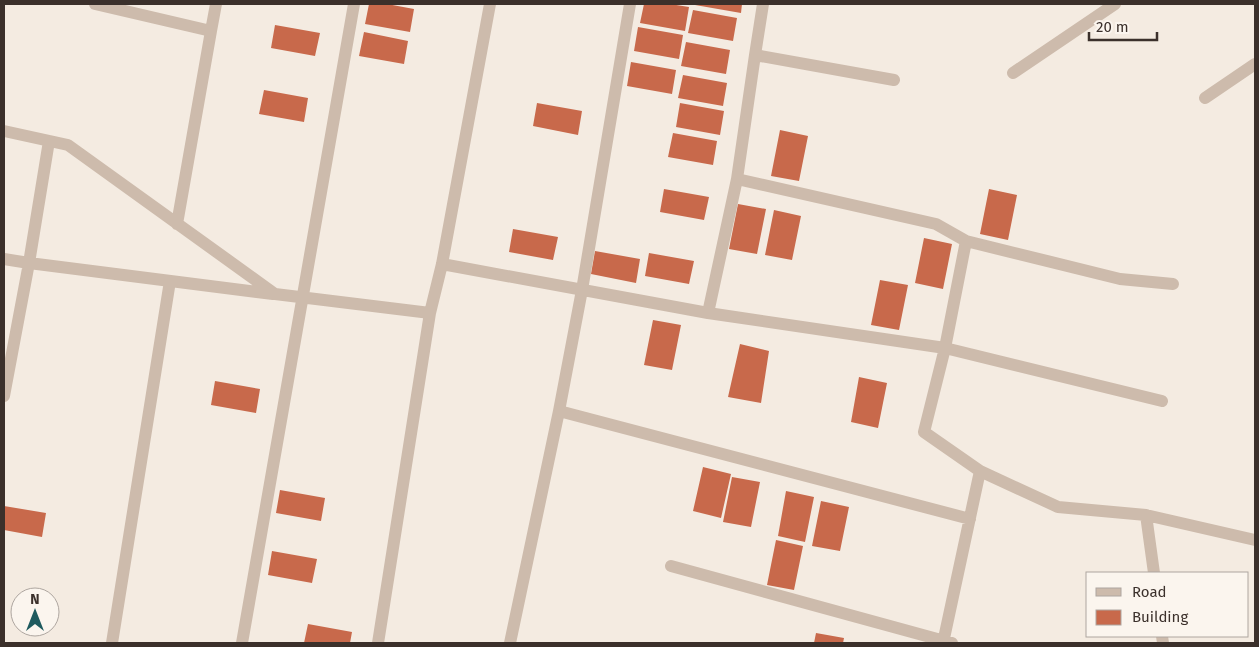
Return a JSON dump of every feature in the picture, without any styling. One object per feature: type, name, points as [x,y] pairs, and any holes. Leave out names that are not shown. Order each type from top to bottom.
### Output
[{"type":"street","points":[[95,4],[211,31]]},
{"type":"street","points":[[177,224],[216,4]]},
{"type":"street","points":[[242,643],[354,4]]},
{"type":"street","points":[[378,643],[430,313],[442,264],[490,4]]},
{"type":"street","points":[[510,643],[559,411],[582,290],[630,4]]},
{"type":"street","points":[[708,313],[737,179],[763,4]]},
{"type":"street","points":[[1013,73],[1115,4]]},
{"type":"street","points":[[755,55],[894,80]]},
{"type":"street","points":[[1205,98],[1255,64]]},
{"type":"street","points":[[4,132],[68,145],[275,294]]},
{"type":"street","points":[[4,396],[49,141]]},
{"type":"street","points":[[737,179],[936,224],[966,241],[1120,278],[1173,284]]},
{"type":"street","points":[[966,241],[945,348],[924,432],[980,471],[1058,507],[1146,515],[1255,540]]},
{"type":"street","points":[[4,259],[430,313]]},
{"type":"street","points":[[442,264],[708,313],[945,348],[1162,401]]},
{"type":"street","points":[[112,643],[170,281]]},
{"type":"street","points":[[559,411],[970,519]]},
{"type":"street","points":[[671,566],[946,643],[980,471]]},
{"type":"street","points":[[1146,515],[1154,572]]},
{"type":"building","points":[[369,4],[387,4],[414,9],[410,32],[365,24]]},
{"type":"building","points":[[644,4],[670,4],[689,7],[685,31],[640,23]]},
{"type":"building","points":[[695,4],[742,4],[741,13]]},
{"type":"building","points":[[693,10],[737,18],[733,41],[688,33]]},
{"type":"building","points":[[275,25],[320,33],[315,56],[271,48]]},
{"type":"building","points":[[638,27],[683,35],[679,59],[634,51]]},
{"type":"building","points":[[364,32],[408,41],[404,64],[359,56]]},
{"type":"building","points":[[686,42],[730,50],[726,74],[681,66]]},
{"type":"building","points":[[631,62],[676,70],[672,94],[627,86]]},
{"type":"building","points":[[683,75],[727,83],[723,106],[678,98]]},
{"type":"building","points":[[264,90],[308,98],[304,122],[259,114]]},
{"type":"building","points":[[537,103],[582,111],[578,135],[533,126]]},
{"type":"building","points":[[680,103],[724,111],[720,135],[676,127]]},
{"type":"building","points":[[780,130],[808,136],[799,181],[771,176]]},
{"type":"building","points":[[673,133],[717,141],[713,165],[668,157]]},
{"type":"building","points":[[664,189],[709,197],[704,220],[660,212]]},
{"type":"building","points":[[989,189],[1017,195],[1008,240],[980,234]]},
{"type":"building","points":[[738,204],[766,209],[757,254],[729,249]]},
{"type":"building","points":[[774,210],[801,216],[792,260],[765,255]]},
{"type":"building","points":[[513,229],[558,237],[553,260],[509,252]]},
{"type":"building","points":[[924,238],[952,244],[943,289],[915,283]]},
{"type":"building","points":[[595,251],[640,259],[636,283],[591,274]]},
{"type":"building","points":[[649,253],[694,261],[689,284],[645,276]]},
{"type":"building","points":[[880,280],[908,285],[899,330],[871,325]]},
{"type":"building","points":[[653,320],[681,325],[672,370],[644,365]]},
{"type":"building","points":[[740,344],[769,351],[761,403],[728,397]]},
{"type":"building","points":[[859,377],[887,383],[878,428],[851,422]]},
{"type":"building","points":[[215,381],[260,389],[256,413],[211,405]]},
{"type":"building","points":[[703,467],[731,474],[721,518],[693,511]]},
{"type":"building","points":[[732,477],[760,482],[751,527],[723,522]]},
{"type":"building","points":[[280,490],[325,498],[321,521],[276,513]]},
{"type":"building","points":[[786,491],[814,497],[805,542],[778,536]]},
{"type":"building","points":[[821,501],[849,507],[840,551],[812,546]]},
{"type":"building","points":[[4,506],[46,513],[42,537],[4,530]]},
{"type":"building","points":[[776,540],[803,546],[794,590],[767,585]]},
{"type":"building","points":[[272,551],[317,559],[312,583],[268,575]]},
{"type":"building","points":[[308,624],[352,632],[350,643],[304,643]]},
{"type":"building","points":[[816,633],[844,638],[843,643],[814,643]]}]
